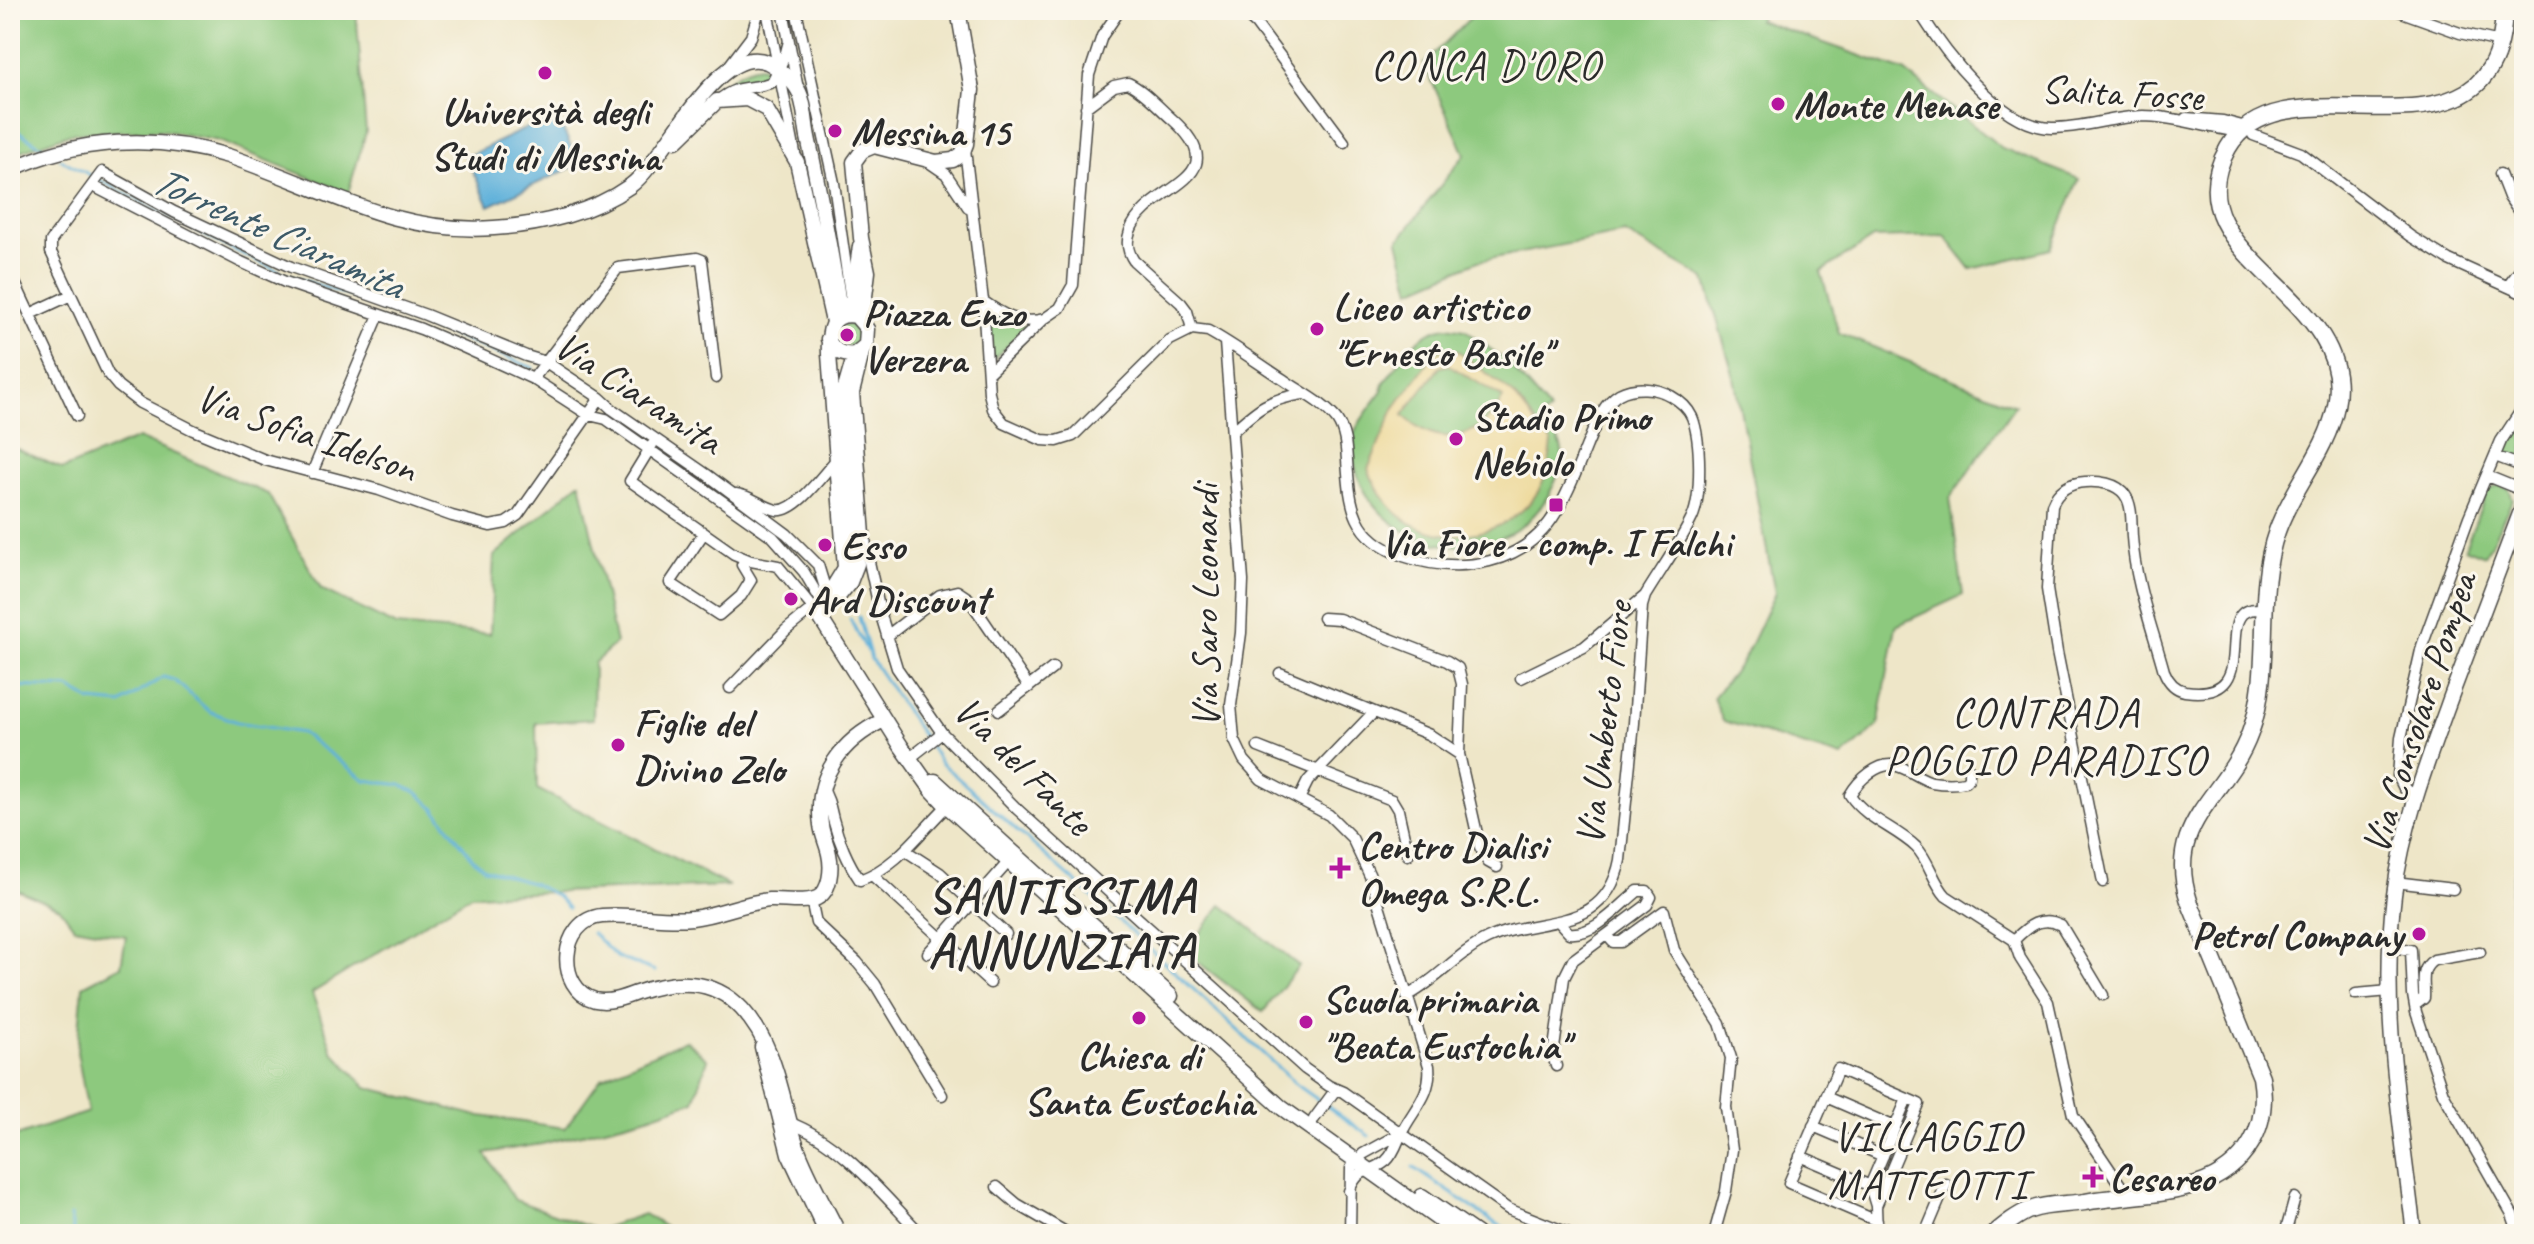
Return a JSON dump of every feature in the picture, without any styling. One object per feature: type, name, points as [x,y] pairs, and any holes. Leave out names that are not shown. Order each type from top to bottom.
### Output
[{"type":"main road","points":[[958,10],[972,83],[965,149],[958,157],[948,161],[869,146],[859,154],[854,171],[868,272],[851,314],[828,339],[845,568],[823,606],[833,638],[884,720],[915,759],[1011,858]]},
{"type":"main road","points":[[1994,1234],[2031,1210],[2096,1198],[2188,1189],[2214,1179],[2244,1154],[2255,1136],[2261,1118],[2263,1088],[2258,1067],[2189,901],[2182,869],[2185,843],[2191,828],[2239,757],[2253,727],[2260,692],[2270,558],[2276,531],[2331,423],[2336,406],[2337,378],[2331,350],[2322,333],[2233,240],[2221,216],[2217,191],[2220,167],[2232,142],[2250,131],[2262,118],[2290,111],[2426,105],[2463,95],[2490,69],[2502,42],[2504,10]]},
{"type":"main road","points":[[658,157],[684,117],[724,72],[743,62],[766,62],[799,90],[838,298],[868,334],[844,392],[857,564],[853,576],[823,606]]},
{"type":"main road","points":[[10,170],[60,151],[103,144],[159,144],[215,153],[385,217],[473,229],[543,222],[575,213],[614,196],[642,176],[717,101],[747,99],[766,109],[797,162],[851,314]]},
{"type":"main road","points":[[851,314],[861,238]]},
{"type":"main road","points":[[828,339],[841,354],[860,350]]},
{"type":"main road","name":"Via Consolare Pompea","points":[[2414,1234],[2392,1040],[2390,991],[2395,882],[2416,796],[2524,503]]},
{"type":"main road","points":[[832,1231],[784,1121],[773,1055],[739,1006],[721,993],[702,985],[682,982],[662,984],[611,1001],[587,996],[580,992],[571,977],[568,957],[570,940],[579,924],[597,916],[690,918],[768,901],[811,899],[825,891],[830,871],[829,854],[820,822],[822,788],[828,771],[844,746],[884,720]]},
{"type":"main road","points":[[915,759],[932,790],[947,806],[1011,858],[1285,1104],[1459,1234]]},
{"type":"main road","points":[[1285,1104],[1316,1116],[1366,1162],[1477,1234]]},
{"type":"main road","points":[[1985,1234],[2017,1210],[2034,1202],[2085,1196],[2096,1198]]},
{"type":"street","points":[[724,72],[751,37],[759,10]]},
{"type":"street","points":[[767,10],[797,162]]},
{"type":"street","points":[[783,10],[799,90]]},
{"type":"street","points":[[796,10],[834,183],[851,314]]},
{"type":"street","points":[[988,373],[1044,319],[1060,308],[1073,285],[1086,107],[1094,55],[1106,27],[1120,10]]},
{"type":"street","points":[[1240,10],[1256,24],[1344,142]]},
{"type":"street","points":[[1250,10],[1256,24]]},
{"type":"street","name":"Salita Fosse","points":[[1918,10],[1946,52],[1980,90],[2030,124],[2056,128],[2127,117],[2176,118],[2215,120],[2250,131],[2301,153],[2392,225],[2449,260],[2524,294]]},
{"type":"street","points":[[2396,10],[2460,33],[2502,42]]},
{"type":"street","points":[[717,101],[736,88],[772,82],[789,41]]},
{"type":"street","points":[[965,149],[991,401],[1004,423],[1042,440],[1065,440],[1080,431],[1170,340],[1192,329],[1187,311],[1181,303],[1134,261],[1128,241],[1132,227],[1143,211],[1184,182],[1193,170],[1196,155],[1192,139],[1128,83],[1114,86],[1086,107]]},
{"type":"street","name":"Salita Fosse","points":[[2176,118],[2228,130]]},
{"type":"street","points":[[925,159],[946,174],[970,212]]},
{"type":"street","name":"Via Ciaramita","points":[[821,570],[787,534],[546,362],[248,248],[102,172],[93,186],[285,282],[421,329],[533,379],[589,415],[606,419],[773,537],[795,560],[823,606]]},
{"type":"street","points":[[2500,174],[2509,197],[2524,219]]},
{"type":"street","name":"Via Sofia Idelson","points":[[93,186],[51,241],[51,252],[108,374],[129,396],[236,449],[265,460],[379,490],[467,520],[498,525],[518,515],[600,398]]},
{"type":"street","points":[[533,379],[620,267],[697,258],[702,260],[716,378]]},
{"type":"street","points":[[846,264],[856,277]]},
{"type":"street","points":[[2508,286],[2524,265]]},
{"type":"street","points":[[10,272],[77,416]]},
{"type":"street","points":[[346,304],[350,289]]},
{"type":"street","points":[[30,314],[71,295]]},
{"type":"street","points":[[983,301],[1014,319],[1044,319]]},
{"type":"street","points":[[312,473],[379,315]]},
{"type":"street","name":"Via Umberto Fiore","points":[[1192,329],[1208,331],[1334,416],[1343,431],[1352,507],[1367,534],[1382,546],[1403,556],[1436,565],[1460,567],[1503,557],[1526,544],[1542,530],[1564,499],[1602,412],[1617,395],[1647,389],[1674,397],[1689,411],[1695,428],[1697,501],[1688,526],[1645,596],[1640,617],[1634,723],[1618,868],[1611,886],[1598,902],[1583,913],[1559,922],[1489,938],[1407,996]]},
{"type":"street","name":"Via Saro Leonardi","points":[[1225,342],[1243,581],[1241,633],[1231,705],[1232,729],[1238,750],[1252,770],[1271,786],[1338,821],[1358,848],[1370,876],[1427,1057],[1429,1074],[1425,1095],[1397,1145],[1386,1161],[1366,1162]]},
{"type":"street","name":"Via del Fante","points":[[860,350],[854,393],[871,578],[897,668],[939,735],[1305,1069],[1508,1209],[1571,1234]]},
{"type":"street","name":"Via Saro Leonardi","points":[[1233,431],[1265,404],[1303,394]]},
{"type":"street","points":[[2416,796],[2404,788],[2398,776],[2401,738],[2412,683],[2430,621],[2495,456],[2524,406]]},
{"type":"street","points":[[656,439],[630,481],[703,534],[745,559],[778,566],[823,606]]},
{"type":"street","points":[[2495,456],[2524,467]]},
{"type":"street","points":[[734,494],[749,496],[777,510],[790,508],[837,459]]},
{"type":"street","points":[[2487,476],[2524,491]]},
{"type":"street","points":[[2103,882],[2047,589],[2052,505],[2057,494],[2068,486],[2090,482],[2116,486],[2124,492],[2130,507],[2136,572],[2164,671],[2167,679],[2177,688],[2206,690],[2224,681],[2233,666],[2237,625],[2241,615],[2250,609],[2265,609]]},
{"type":"street","points":[[703,534],[670,583],[719,615],[741,596],[751,580],[742,565],[745,559]]},
{"type":"street","points":[[856,549],[871,578]]},
{"type":"street","points":[[823,606],[821,570],[835,574],[845,568]]},
{"type":"street","points":[[887,636],[940,595],[951,591],[961,593],[969,599],[1029,687]]},
{"type":"street","points":[[1521,678],[1584,647],[1645,596]]},
{"type":"street","points":[[730,688],[786,630],[823,606]]},
{"type":"street","points":[[1323,618],[1339,619],[1458,668],[1462,684],[1459,754],[1480,847],[1488,862],[1497,867]]},
{"type":"street","points":[[999,710],[1053,668]]},
{"type":"street","points":[[1280,673],[1430,735],[1459,754]]},
{"type":"street","points":[[1299,799],[1308,781],[1373,713]]},
{"type":"street","points":[[915,759],[939,735]]},
{"type":"street","points":[[1258,747],[1392,800],[1398,810],[1408,855]]},
{"type":"street","points":[[1969,769],[1969,778],[1965,782],[1944,783],[1931,782],[1896,765],[1886,765],[1867,774],[1850,795],[1874,817],[1916,847],[1946,896],[2014,940],[2020,958],[2041,988],[2051,1010],[2073,1115],[2127,1195]]},
{"type":"street","points":[[822,788],[829,798],[833,821],[852,868],[860,880],[906,851],[947,806]]},
{"type":"street","points":[[906,851],[940,873],[1006,934]]},
{"type":"street","points":[[928,953],[1011,858]]},
{"type":"street","points":[[872,875],[990,983]]},
{"type":"street","points":[[2395,882],[2453,889]]},
{"type":"street","points":[[1556,1066],[1553,1055],[1568,968],[1583,950],[1647,905],[1650,893],[1638,891],[1610,916],[1579,934],[1569,933],[1559,922]]},
{"type":"street","points":[[811,899],[816,923],[875,984],[942,1095]]},
{"type":"street","points":[[1607,935],[1613,942],[1621,942],[1664,911],[1674,950],[1722,1027],[1731,1058],[1726,1107],[1732,1150],[1726,1191],[1714,1234]]},
{"type":"street","points":[[2014,940],[2033,923],[2049,921],[2061,925],[2103,995]]},
{"type":"street","points":[[2391,947],[2411,950],[2415,1005],[2443,1093],[2512,1214],[2519,1234]]},
{"type":"street","points":[[2415,1005],[2424,998],[2423,971],[2427,964],[2480,952]]},
{"type":"street","points":[[2356,994],[2390,991]]},
{"type":"street","points":[[1876,1206],[1919,1104],[1838,1069],[1789,1183],[1877,1221]]},
{"type":"street","points":[[1316,1116],[1334,1091]]},
{"type":"street","points":[[1826,1097],[1895,1127]]},
{"type":"street","points":[[1877,1234],[1876,1206],[1870,1186],[1907,1099]]},
{"type":"street","points":[[784,1121],[808,1132],[842,1156],[921,1234]]},
{"type":"street","points":[[1813,1126],[1883,1156]]},
{"type":"street","points":[[1350,1234],[1349,1174],[1401,1133]]},
{"type":"street","points":[[1800,1156],[1882,1191]]},
{"type":"street","points":[[1925,1234],[1946,1184]]},
{"type":"street","points":[[997,1187],[1017,1204],[1069,1234]]},
{"type":"street","points":[[2285,1234],[2295,1198]]},
{"type":"green space","points":[[10,10],[356,10],[366,132],[348,193],[219,141],[161,130],[72,133],[10,155]]},
{"type":"green space","points":[[1478,10],[1764,10],[1758,20],[1904,71],[2002,148],[2079,179],[2051,249],[1971,269],[1945,236],[1873,238],[1821,272],[1839,333],[2015,405],[1950,498],[1963,595],[1896,626],[1878,726],[1842,757],[1723,721],[1713,698],[1744,659],[1775,593],[1734,377],[1705,279],[1625,233],[1478,261],[1411,290],[1398,241],[1465,154],[1424,64]]},
{"type":"green space","points":[[760,66],[772,71],[772,74],[764,80],[738,82],[718,92],[736,74]]},
{"type":"green space","points":[[989,311],[1006,322],[1029,327],[992,360]]},
{"type":"green space","points":[[845,324],[853,324],[860,335],[853,346],[845,346],[838,339],[838,331]]},
{"type":"green space","name":"Stadio Primo Nebiolo","points":[[1447,327],[1465,330],[1514,367],[1550,411],[1541,418],[1562,450],[1561,466],[1552,488],[1534,515],[1511,533],[1484,543],[1456,546],[1428,541],[1401,529],[1379,510],[1361,484],[1354,462],[1353,443],[1354,432],[1404,356],[1418,340]]},
{"type":"green space","points":[[2524,415],[2524,459],[2510,457],[2506,447]]},
{"type":"green space","points":[[138,438],[268,494],[321,589],[396,626],[490,634],[494,556],[580,482],[616,643],[594,663],[593,719],[536,723],[537,789],[729,886],[471,895],[312,993],[333,1052],[366,1087],[474,1115],[565,1128],[601,1078],[685,1040],[708,1059],[694,1101],[645,1118],[542,1144],[485,1153],[515,1200],[598,1230],[644,1214],[672,1231],[672,1234],[10,1234],[10,1135],[14,1137],[88,1112],[77,1052],[83,986],[121,966],[126,936],[74,927],[60,908],[10,887],[10,446],[63,469]]},
{"type":"green space","points":[[2498,485],[2509,489],[2513,499],[2485,556],[2465,548],[2488,490]]},
{"type":"green space","points":[[1222,905],[1299,966],[1263,1012],[1185,952]]},
{"type":"sand","points":[[1447,349],[1458,351],[1513,394],[1552,443],[1544,479],[1527,505],[1513,518],[1477,533],[1439,533],[1404,519],[1382,497],[1368,469],[1394,409],[1436,352]],"holes":[[[1449,365],[1503,398],[1483,424],[1458,435],[1430,433],[1403,415],[1440,367]]]},
{"type":"water","points":[[556,114],[579,164],[489,206],[466,157]]},
{"type":"water","points":[[2524,836],[2524,1035],[2515,993],[2521,947],[2520,926],[2514,927],[2511,893]]},
{"type":"waterway","name":"Torrente Ciaramita","points":[[10,126],[47,150]]},
{"type":"waterway","name":"Torrente Ciaramita","points":[[60,159],[211,239],[287,275],[375,304],[533,368]]},
{"type":"waterway","points":[[859,617],[871,659],[941,763],[1124,925],[1297,1085],[1369,1136]]},
{"type":"waterway","name":"Torrente Ciaramita","points":[[850,619],[867,651]]},
{"type":"waterway","points":[[10,686],[69,688],[91,701],[121,704],[163,677],[174,680],[209,711],[237,722],[302,733],[365,780],[401,785],[418,793],[485,869],[534,884],[557,896],[568,908]]},
{"type":"waterway","points":[[592,933],[617,957],[655,971]]},
{"type":"waterway","points":[[1413,1167],[1495,1223],[1519,1234]]},
{"type":"waterway","points":[[70,1216],[74,1234]]},
{"type":"place","name":"Università degli Studi di Messina","points":[[545,73]]},
{"type":"place","name":"Monte Menase","points":[[1778,104]]},
{"type":"place","name":"Messina 15","points":[[835,131]]},
{"type":"place","name":"Liceo artistico \"Ernesto Basile\"","points":[[1317,329]]},
{"type":"place","name":"Piazza Enzo Verzera","points":[[847,335]]},
{"type":"place","name":"Stadio Primo Nebiolo","points":[[1456,439]]},
{"type":"place","name":"Via Fiore - comp. I Falchi","points":[[1556,505]]},
{"type":"place","name":"Esso","points":[[825,545]]},
{"type":"place","name":"Ard Discount","points":[[791,599]]},
{"type":"place","name":"Figlie del Divino Zelo","points":[[618,745]]},
{"type":"place","name":"Centro Dialisi Omega S.R.L.","points":[[1340,868]]},
{"type":"place","name":"Petrol Company","points":[[2419,934]]},
{"type":"place","name":"Chiesa di Santa Eustochia","points":[[1139,1018]]},
{"type":"place","name":"Scuola primaria \"Beata Eustochia\"","points":[[1306,1022]]},
{"type":"place","name":"Cesareo","points":[[2093,1177]]},
{"type":"district","name":"CONCA D'ORO","points":[[1486,64]]},
{"type":"district","name":"CONTRADA POGGIO PARADISO","points":[[2046,735]]},
{"type":"district","name":"SANTISSIMA ANNUNZIATA","points":[[1062,922]]},
{"type":"district","name":"VILLAGGIO MATTEOTTI","points":[[1928,1159]]}]
